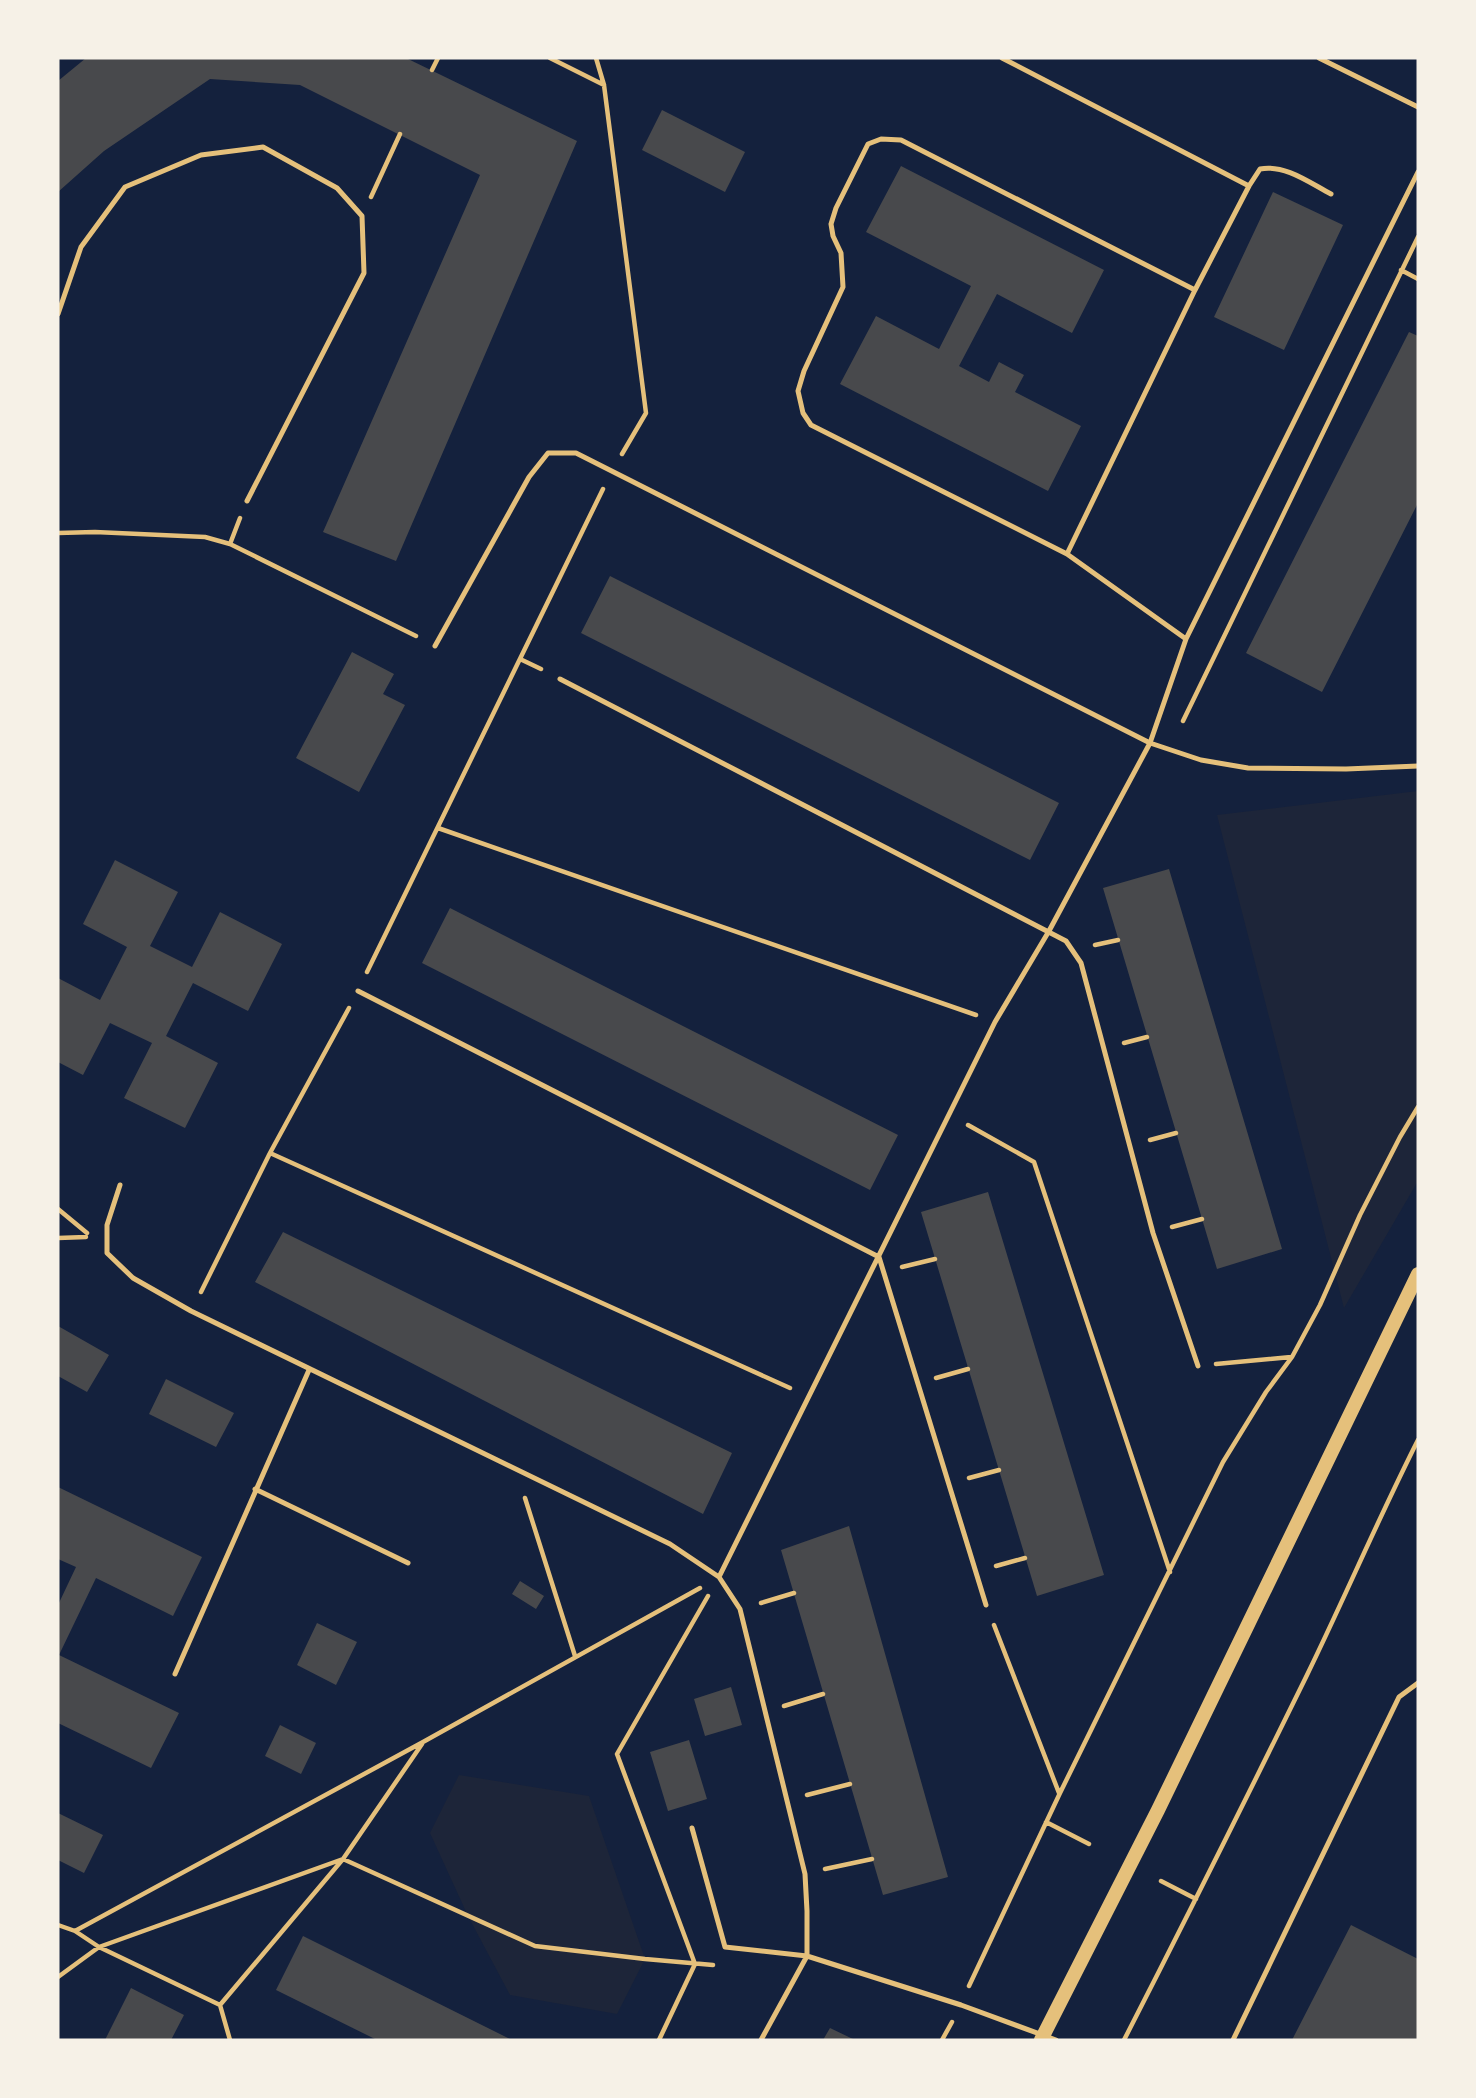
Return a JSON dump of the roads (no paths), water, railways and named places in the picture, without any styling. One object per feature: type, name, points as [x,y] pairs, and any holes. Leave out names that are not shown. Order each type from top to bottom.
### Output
[{"type":"main road","points":[[1047,2039],[1418,1274]]},
{"type":"lane","points":[[1002,58],[1249,186]]},
{"type":"lane","points":[[1320,58],[1418,107]]},
{"type":"lane","points":[[1186,639],[1068,554],[811,425],[803,413],[798,391],[804,371],[843,287],[841,253],[831,224],[836,208],[868,144],[881,139],[901,140],[1195,290]]},
{"type":"lane","points":[[58,314],[80,247],[125,187],[201,155],[263,147],[337,188],[362,216],[364,273],[247,501]]},
{"type":"lane","points":[[1068,554],[1195,290],[1260,169],[1271,166],[1283,170],[1331,194]]},
{"type":"lane","points":[[719,1577],[995,1022],[1049,931],[1150,743],[1186,639],[1418,172]]},
{"type":"lane","points":[[435,646],[529,477],[548,453],[576,453],[1150,743],[1201,760],[1248,768],[1346,769],[1418,766]]},
{"type":"lane","points":[[560,679],[1066,942],[1081,963],[1153,1233],[1198,1366]]},
{"type":"lane","points":[[358,990],[879,1256],[986,1605]]},
{"type":"lane","points":[[120,1185],[107,1225],[107,1254],[133,1278],[191,1311],[309,1370],[670,1544],[719,1577],[740,1609],[805,1874],[807,1956],[761,2040]]},
{"type":"lane","points":[[175,1674],[309,1370]]},
{"type":"lane","points":[[255,1489],[408,1563]]},
{"type":"lane","points":[[1233,2040],[1399,1697],[1418,1683]]},
{"type":"lane","points":[[692,1828],[725,1947],[807,1956],[961,2004],[1047,2039]]}]
